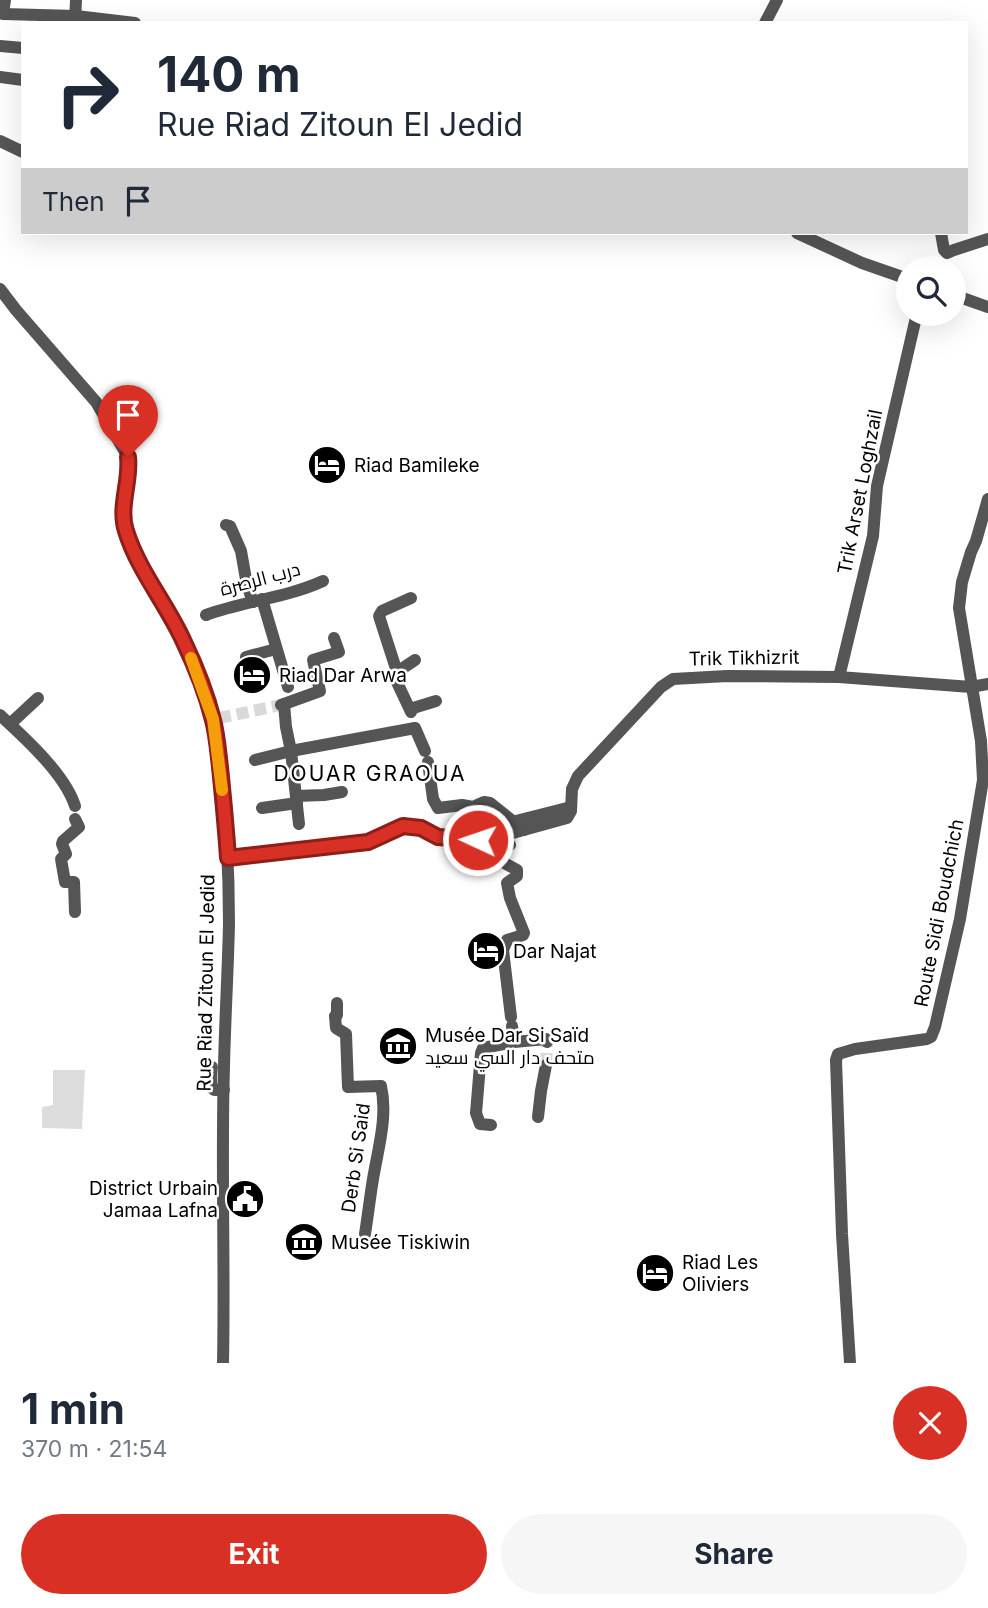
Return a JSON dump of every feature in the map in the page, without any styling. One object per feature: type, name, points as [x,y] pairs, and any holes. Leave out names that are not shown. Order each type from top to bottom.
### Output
[{"type":"street","points":[[5,0],[3,15],[105,21]]},
{"type":"street","points":[[75,19],[76,0]]},
{"type":"street","points":[[766,21],[777,0]]},
{"type":"street","points":[[0,46],[21,48]]},
{"type":"street","points":[[0,77],[21,80]]},
{"type":"street","points":[[0,141],[21,151]]},
{"type":"street","points":[[801,235],[896,275]]},
{"type":"street","points":[[941,235],[947,253],[988,239]]},
{"type":"street","name":"Rue Riad Zitoun El Jedid","points":[[0,289],[96,401],[128,457],[125,530],[141,566],[184,641],[216,719],[228,858],[229,922],[224,1090],[223,1363]]},
{"type":"street","points":[[966,300],[988,307]]},
{"type":"street","name":"Trik Arset Loghzail","points":[[839,677],[873,536],[877,486],[914,326]]},
{"type":"street","points":[[971,687],[959,608],[962,582],[988,499]]},
{"type":"street","points":[[226,525],[230,526],[240,549],[247,585],[257,600],[276,649],[287,699],[286,727],[299,824]]},
{"type":"street","name":"درب الرصرة","points":[[206,614],[323,581]]},
{"type":"street","points":[[411,598],[379,615],[397,672],[396,680],[411,711],[436,701]]},
{"type":"street","points":[[287,699],[320,691],[313,660],[339,652],[334,638]]},
{"type":"street","points":[[246,657],[276,649]]},
{"type":"street","points":[[397,672],[415,660]]},
{"type":"street","name":"Trik Tikhizrit","points":[[571,807],[572,789],[578,776],[615,734],[670,680],[727,676],[839,677],[971,687],[988,684]]},
{"type":"street","name":"Route Sidi Boudchich","points":[[850,1363],[836,1059],[838,1054],[855,1049],[921,1041],[931,1037],[933,1033],[960,919],[984,780],[981,741],[971,687]]},
{"type":"street","points":[[10,724],[38,698]]},
{"type":"street","points":[[0,715],[44,758],[64,785],[75,812],[79,827],[63,841],[66,854],[61,859],[65,881],[74,882],[75,912]]},
{"type":"street","points":[[255,760],[415,727],[426,756],[433,799],[438,808],[462,805],[473,807],[484,802],[490,803],[524,830]]},
{"type":"street","points":[[262,808],[342,792]]},
{"type":"street","points":[[504,844],[499,838],[502,836],[564,820],[571,807],[512,822]]},
{"type":"street","points":[[228,858],[368,842],[392,830],[408,826],[421,828],[438,837],[504,844]]},
{"type":"street","points":[[504,844],[500,861],[517,870],[517,876],[507,883],[524,933],[523,936],[507,940],[503,948],[514,1042]]},
{"type":"street","name":"Derb Si Said","points":[[337,1003],[336,1028],[346,1034],[348,1087],[381,1086],[384,1096],[365,1234]]},
{"type":"street","points":[[491,1125],[480,1124],[476,1113],[483,1048],[546,1039],[547,1042]]},
{"type":"street","points":[[538,1117],[546,1065]]},
{"type":"street","points":[[212,1068],[212,1088],[224,1090]]},
{"type":"shaded area","points":[[53,1070],[85,1070],[82,1129],[42,1128],[42,1107],[53,1105]]},
{"type":"tunnel","points":[[219,718],[281,705]]},
{"type":"tunnel","points":[[546,1065],[547,1042]]},
{"type":"slow traffic","points":[[191,658],[213,719],[222,790]]},
{"type":"place","name":"Riad Bamileke","points":[[327,465]]},
{"type":"place","name":"Riad Dar Arwa","points":[[252,675]]},
{"type":"place","name":"Dar Najat","points":[[486,951]]},
{"type":"place","name":"Musée Dar Si Saïd متحف دار السي سعيد","points":[[398,1046]]},
{"type":"place","name":"District Urbain Jamaa Lafna","points":[[245,1199]]},
{"type":"place","name":"Musée Tiskiwin","points":[[304,1242]]},
{"type":"place","name":"Riad Les Oliviers","points":[[655,1273]]},
{"type":"district","name":"DOUAR GRAOUA","points":[[370,773]]},
{"type":"route","points":[[128,457],[125,530],[141,566],[184,641],[213,719],[228,858],[368,842],[403,826],[421,828],[438,837],[478,840]]}]
